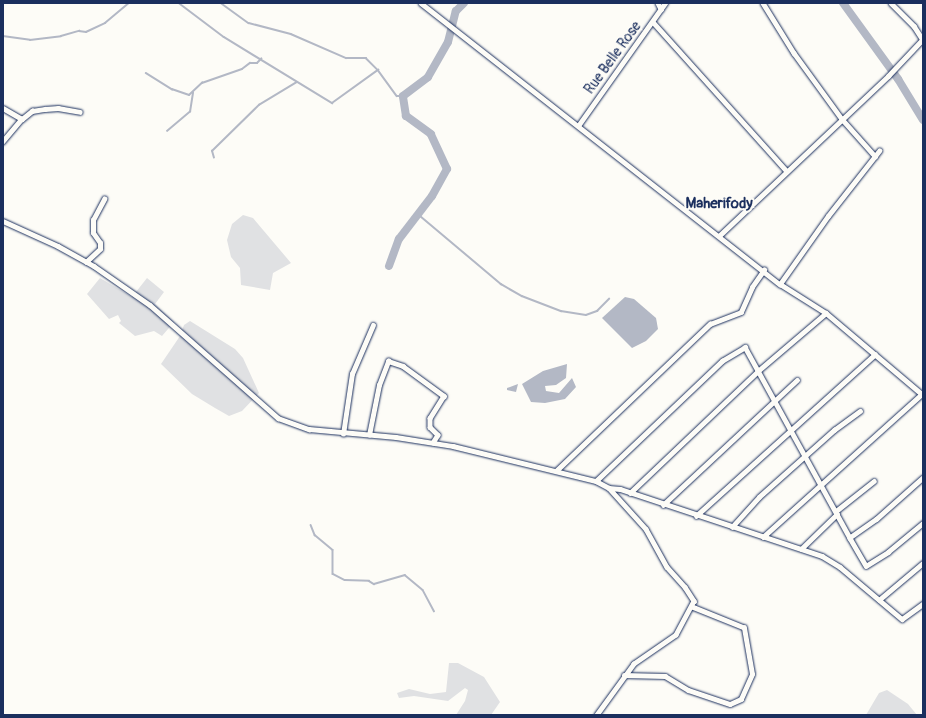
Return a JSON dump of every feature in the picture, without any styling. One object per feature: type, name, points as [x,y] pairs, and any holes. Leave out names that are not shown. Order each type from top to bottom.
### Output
[{"type":"street","points":[[421,3],[780,284],[826,313],[922,394],[763,537]]},
{"type":"street","points":[[658,3],[661,9]]},
{"type":"street","name":"Rue Belle Rose","points":[[578,126],[665,3]]},
{"type":"street","points":[[763,3],[794,53],[842,119],[875,156]]},
{"type":"street","points":[[719,236],[786,170],[888,76],[923,39],[914,26],[892,3]]},
{"type":"street","points":[[653,22],[786,170]]},
{"type":"street","points":[[3,108],[22,119]]},
{"type":"street","points":[[3,142],[22,119],[32,111],[58,108],[80,112]]},
{"type":"street","points":[[780,284],[828,216],[879,151]]},
{"type":"street","points":[[86,262],[100,249],[100,243],[94,233],[93,220],[104,199]]},
{"type":"street","points":[[3,221],[58,246],[86,262],[150,305],[278,418],[309,429],[433,443],[596,481],[609,488],[630,493],[696,516],[822,556],[840,567],[902,619],[923,604]]},
{"type":"street","points":[[556,471],[710,324],[742,312],[752,287],[764,270]]},
{"type":"street","points":[[630,493],[758,371],[826,313]]},
{"type":"street","points":[[343,434],[352,374],[373,325]]},
{"type":"street","points":[[596,481],[734,352],[745,347],[804,457],[866,566],[888,552],[923,523]]},
{"type":"street","points":[[696,516],[875,354]]},
{"type":"street","points":[[369,435],[379,385],[388,361],[403,366],[444,396],[430,418],[430,427],[438,435],[433,443]]},
{"type":"street","points":[[664,505],[773,400],[797,380]]},
{"type":"street","points":[[732,527],[759,498],[804,457],[860,411]]},
{"type":"street","points":[[850,538],[877,519],[923,478]]},
{"type":"street","points":[[801,549],[836,513],[874,481]]},
{"type":"street","points":[[597,715],[616,690],[624,674],[644,656],[676,635],[694,602],[686,587],[668,567],[646,529],[609,488]]},
{"type":"street","points":[[879,600],[923,563]]},
{"type":"street","points":[[624,674],[664,676],[688,690],[730,704],[741,699],[752,674],[744,628],[692,607]]},
{"type":"shaded area","points":[[243,215],[253,218],[291,263],[273,273],[270,290],[241,285],[240,268],[231,257],[227,240],[232,224]]},
{"type":"shaded area","points":[[100,278],[132,297],[147,278],[164,292],[155,304],[174,322],[162,336],[154,331],[135,336],[119,323],[121,321],[118,315],[109,319],[87,294]]},
{"type":"shaded area","points":[[625,297],[634,299],[656,318],[658,329],[646,341],[632,348],[602,318]]},
{"type":"shaded area","points":[[190,321],[235,349],[243,358],[259,393],[242,411],[229,416],[215,408],[192,394],[161,364],[180,336],[184,325]]},
{"type":"shaded area","points":[[567,364],[566,378],[556,385],[545,386],[546,391],[559,393],[572,378],[576,387],[565,399],[545,403],[531,402],[522,384],[543,371]]},
{"type":"shaded area","points":[[518,384],[516,392],[507,390],[507,388]]},
{"type":"shaded area","points":[[449,663],[458,663],[484,677],[500,702],[491,715],[456,715],[465,701],[468,690],[465,688],[448,701],[414,696],[399,698],[397,693],[409,689],[430,694],[446,692]]},
{"type":"shaded area","points":[[887,690],[908,704],[917,715],[866,715],[879,693]]},
{"type":"waterway","points":[[3,36],[30,40],[61,36],[79,31],[86,32],[105,23],[129,3]]},
{"type":"waterway","points":[[179,3],[224,37],[332,103],[378,70],[397,96],[403,96]]},
{"type":"waterway","points":[[221,3],[249,23],[291,34],[346,58],[366,58],[377,69]]},
{"type":"waterway","points":[[389,266],[399,239],[432,196],[447,169],[431,134],[406,116],[403,96],[428,77],[448,42],[456,11],[464,3]]},
{"type":"waterway","points":[[843,3],[898,79],[923,120]]},
{"type":"waterway","points":[[146,73],[172,89],[189,95],[202,83],[242,69],[250,63],[257,63],[261,59]]},
{"type":"waterway","points":[[214,158],[212,151],[259,105],[297,82]]},
{"type":"waterway","points":[[167,131],[190,112],[193,93]]},
{"type":"waterway","points":[[418,214],[501,284],[522,296],[561,311],[586,315],[597,311],[609,299]]},
{"type":"waterway","points":[[311,525],[315,535],[333,550],[333,574],[345,580],[369,581],[374,584],[405,575],[423,590],[434,611]]},
{"type":"district","name":"Maherifody","points":[[719,204]]}]
